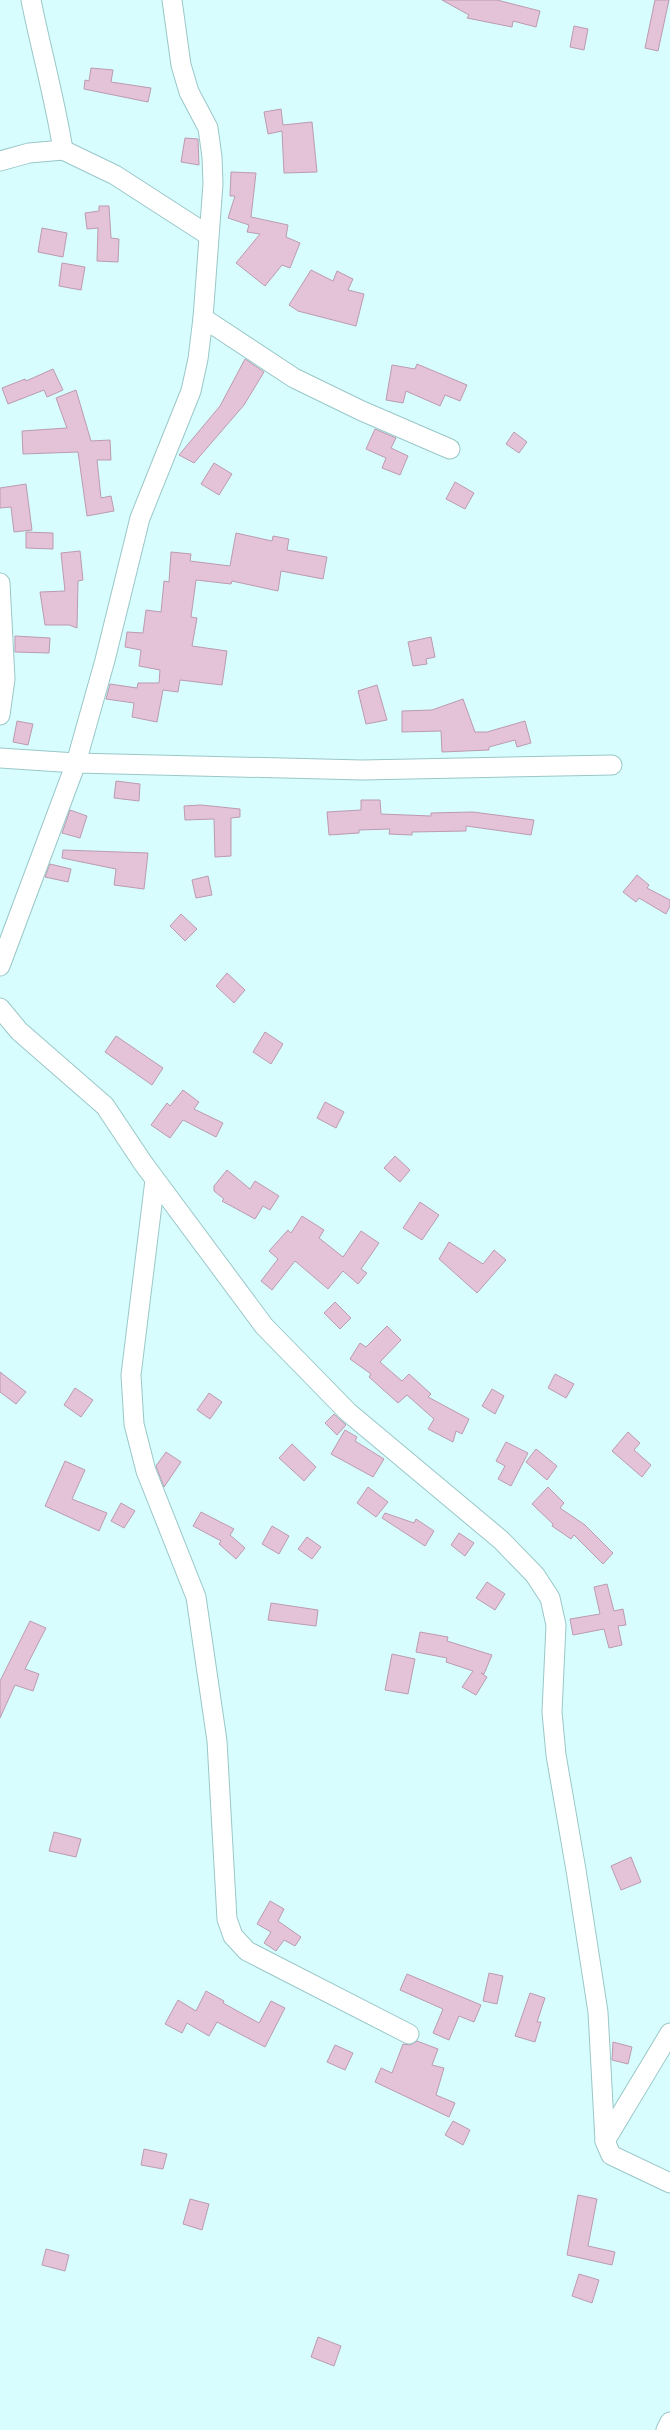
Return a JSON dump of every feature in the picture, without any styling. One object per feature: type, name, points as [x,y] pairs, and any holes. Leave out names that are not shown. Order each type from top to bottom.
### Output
[{"type":"street","points":[[31,0],[46,73],[56,105],[63,150]]},
{"type":"street","points":[[0,966],[76,763],[140,518],[191,391],[198,359],[213,184],[212,156],[208,128],[189,92],[181,65],[172,0]]},
{"type":"street","points":[[0,160],[29,153],[63,150],[116,175],[208,235]]},
{"type":"street","points":[[203,318],[294,378],[362,411],[450,449]]},
{"type":"street","points":[[0,584],[5,679],[0,714]]},
{"type":"street","points":[[0,758],[76,763],[362,770],[612,765]]},
{"type":"street","points":[[0,1008],[19,1031],[105,1106],[155,1180],[264,1326],[348,1412],[501,1540],[535,1575],[550,1598],[556,1625],[552,1712],[556,1755],[598,2012],[604,2141],[611,2155],[670,2183]]},
{"type":"street","points":[[155,1180],[131,1375],[134,1424],[146,1471],[196,1597],[217,1741],[227,1919],[233,1936],[247,1950],[409,2034]]},
{"type":"street","points":[[604,2141],[670,2033]]},
{"type":"street","points":[[666,2430],[670,2422]]},
{"type":"building","points":[[442,0],[497,0],[540,11],[536,27],[513,21],[512,27],[467,18],[469,15]]},
{"type":"building","points":[[655,0],[669,0],[658,51],[645,48]]},
{"type":"building","points":[[574,26],[588,29],[584,50],[570,47]]},
{"type":"building","points":[[91,68],[113,70],[111,82],[151,88],[148,102],[84,89],[85,80],[89,81]]},
{"type":"building","points":[[281,109],[283,125],[312,122],[317,172],[284,173],[282,131],[268,134],[264,112]]},
{"type":"building","points":[[185,138],[198,139],[199,165],[181,162]]},
{"type":"building","points":[[231,172],[256,173],[251,217],[288,225],[286,237],[300,243],[290,268],[282,265],[265,286],[236,263],[260,234],[247,232],[249,225],[228,218],[235,196],[230,196]]},
{"type":"building","points":[[99,206],[109,206],[111,238],[119,239],[118,262],[97,261],[98,228],[87,229],[85,213],[99,211]]},
{"type":"building","points":[[42,228],[67,233],[63,257],[38,252]]},
{"type":"building","points":[[62,263],[85,267],[81,290],[59,286]]},
{"type":"building","points":[[311,270],[333,281],[337,271],[353,279],[348,290],[364,294],[356,326],[298,311],[289,305]]},
{"type":"building","points":[[245,359],[264,372],[244,405],[194,463],[179,455],[220,406]]},
{"type":"building","points":[[417,364],[467,385],[460,401],[445,395],[440,406],[406,391],[403,403],[386,400],[392,365],[415,369]]},
{"type":"building","points":[[53,369],[63,390],[47,397],[44,390],[8,404],[2,388],[25,379],[26,381]]},
{"type":"building","points":[[76,390],[91,441],[110,440],[111,460],[97,460],[101,498],[111,496],[114,511],[87,516],[78,452],[23,454],[22,431],[67,428],[56,398]]},
{"type":"building","points":[[375,429],[396,438],[391,448],[408,456],[400,475],[382,468],[386,458],[366,449]]},
{"type":"building","points":[[514,432],[527,442],[519,453],[506,444]]},
{"type":"building","points":[[214,463],[232,474],[219,495],[201,484]]},
{"type":"building","points":[[455,482],[474,493],[465,509],[446,499]]},
{"type":"building","points":[[26,484],[32,530],[14,532],[11,507],[0,508],[0,488]]},
{"type":"building","points":[[26,532],[53,533],[53,549],[26,548]]},
{"type":"building","points":[[236,533],[272,541],[273,536],[289,539],[287,550],[327,557],[323,579],[281,571],[278,591],[232,581],[231,584],[196,580],[191,617],[197,618],[192,646],[227,651],[222,685],[180,680],[178,692],[163,690],[157,722],[132,717],[134,703],[106,699],[110,684],[137,688],[138,683],[159,683],[160,670],[139,666],[141,650],[125,647],[127,632],[143,633],[146,610],[161,612],[164,581],[169,582],[171,552],[191,554],[190,561],[230,566]]},
{"type":"building","points":[[80,551],[83,580],[78,581],[77,628],[69,625],[45,625],[40,592],[65,591],[61,553]]},
{"type":"building","points":[[15,636],[50,638],[49,653],[15,652]]},
{"type":"building","points":[[431,637],[435,657],[426,659],[427,664],[413,666],[408,642]]},
{"type":"building","points":[[377,685],[387,720],[366,724],[358,691]]},
{"type":"building","points":[[463,699],[475,732],[487,732],[525,721],[531,743],[517,747],[515,740],[489,747],[489,750],[442,752],[441,731],[402,732],[402,711],[432,710]]},
{"type":"building","points":[[17,721],[33,724],[28,745],[13,742]]},
{"type":"building","points":[[116,781],[140,784],[139,801],[114,798]]},
{"type":"building","points":[[361,800],[380,800],[381,814],[431,816],[431,813],[473,812],[534,820],[531,835],[466,826],[466,831],[412,832],[412,835],[389,834],[390,829],[359,830],[359,833],[329,835],[327,812],[361,810]]},
{"type":"building","points":[[201,805],[240,809],[240,817],[231,818],[231,856],[215,857],[214,819],[185,820],[184,806]]},
{"type":"building","points":[[70,810],[87,816],[80,838],[62,833]]},
{"type":"building","points":[[63,850],[148,853],[144,889],[114,885],[116,869],[62,858]]},
{"type":"building","points":[[50,864],[71,869],[68,882],[45,877]]},
{"type":"building","points":[[637,875],[649,885],[647,888],[670,900],[670,906],[666,914],[639,898],[636,902],[623,892]]},
{"type":"building","points":[[208,876],[212,895],[196,898],[192,880]]},
{"type":"building","points":[[181,914],[197,929],[185,941],[170,926]]},
{"type":"building","points":[[227,973],[245,990],[234,1003],[216,986]]},
{"type":"building","points":[[265,1032],[283,1044],[271,1064],[253,1052]]},
{"type":"building","points":[[116,1036],[163,1068],[152,1085],[105,1052]]},
{"type":"building","points":[[183,1090],[199,1102],[194,1109],[223,1123],[216,1137],[183,1120],[170,1138],[151,1125],[167,1103],[170,1106]]},
{"type":"building","points":[[325,1102],[344,1112],[336,1128],[317,1118]]},
{"type":"building","points":[[395,1156],[410,1170],[400,1182],[384,1168]]},
{"type":"building","points":[[227,1170],[250,1189],[255,1181],[279,1196],[270,1210],[263,1206],[255,1219],[222,1201],[224,1199],[214,1191],[214,1186]]},
{"type":"building","points":[[420,1202],[439,1215],[422,1240],[403,1228]]},
{"type":"building","points":[[302,1216],[324,1230],[319,1238],[343,1257],[361,1231],[379,1243],[361,1269],[367,1273],[358,1284],[343,1271],[328,1289],[295,1261],[272,1290],[261,1281],[278,1259],[269,1251],[288,1230],[291,1233]]},
{"type":"building","points":[[449,1242],[483,1264],[494,1250],[506,1260],[477,1293],[439,1259]]},
{"type":"building","points":[[335,1302],[351,1318],[340,1329],[324,1313]]},
{"type":"building","points":[[387,1326],[401,1340],[380,1362],[402,1381],[409,1374],[431,1394],[428,1397],[469,1419],[462,1434],[456,1431],[453,1442],[428,1429],[434,1419],[407,1395],[398,1403],[369,1377],[371,1374],[350,1359],[360,1343],[366,1347]]},
{"type":"building","points":[[0,1372],[26,1392],[16,1404],[0,1392]]},
{"type":"building","points":[[555,1374],[574,1384],[566,1398],[548,1388]]},
{"type":"building","points":[[75,1388],[93,1400],[81,1417],[64,1405]]},
{"type":"building","points":[[492,1389],[504,1396],[495,1414],[482,1406]]},
{"type":"building","points":[[209,1393],[222,1402],[210,1419],[197,1410]]},
{"type":"building","points":[[334,1414],[346,1425],[337,1435],[325,1423]]},
{"type":"building","points":[[345,1430],[357,1437],[355,1441],[384,1459],[373,1477],[331,1454]]},
{"type":"building","points":[[628,1432],[640,1443],[634,1450],[651,1465],[642,1477],[612,1451]]},
{"type":"building","points":[[506,1442],[528,1453],[511,1486],[498,1479],[505,1466],[496,1461]]},
{"type":"building","points":[[292,1444],[316,1467],[304,1481],[279,1458]]},
{"type":"building","points":[[536,1449],[557,1466],[547,1480],[526,1462]]},
{"type":"building","points":[[166,1452],[181,1462],[164,1487],[156,1466]]},
{"type":"building","points":[[65,1461],[85,1470],[72,1499],[107,1513],[99,1531],[45,1506]]},
{"type":"building","points":[[368,1487],[388,1502],[376,1517],[357,1503]]},
{"type":"building","points":[[548,1487],[564,1503],[560,1508],[585,1525],[613,1553],[603,1564],[574,1535],[571,1539],[552,1526],[553,1524],[532,1504]]},
{"type":"building","points":[[121,1503],[135,1511],[124,1528],[111,1521]]},
{"type":"building","points":[[201,1512],[234,1529],[230,1535],[245,1548],[236,1559],[219,1544],[221,1541],[193,1526]]},
{"type":"building","points":[[385,1513],[414,1523],[416,1519],[434,1531],[425,1546],[382,1518]]},
{"type":"building","points":[[272,1526],[289,1536],[279,1554],[262,1544]]},
{"type":"building","points":[[459,1533],[474,1543],[465,1556],[451,1545]]},
{"type":"building","points":[[307,1537],[321,1547],[312,1559],[298,1549]]},
{"type":"building","points":[[487,1582],[505,1594],[495,1610],[476,1598]]},
{"type":"building","points":[[607,1584],[614,1611],[623,1609],[626,1625],[618,1626],[622,1645],[609,1648],[604,1629],[573,1635],[570,1619],[600,1614],[594,1587]]},
{"type":"building","points":[[271,1603],[318,1610],[316,1626],[268,1620]]},
{"type":"building","points":[[30,1621],[46,1628],[25,1669],[39,1674],[33,1691],[15,1685],[0,1718],[0,1681]]},
{"type":"building","points":[[420,1632],[448,1637],[447,1641],[492,1655],[484,1674],[481,1673],[487,1677],[476,1695],[462,1687],[473,1671],[446,1662],[447,1658],[416,1652]]},
{"type":"building","points":[[392,1654],[415,1659],[408,1694],[385,1690]]},
{"type":"building","points":[[54,1832],[81,1839],[76,1857],[49,1851]]},
{"type":"building","points":[[631,1857],[641,1882],[621,1890],[611,1866]]},
{"type":"building","points":[[270,1901],[284,1909],[278,1921],[301,1937],[295,1946],[284,1940],[276,1951],[264,1943],[271,1932],[257,1924]]},
{"type":"building","points":[[489,1973],[503,1976],[497,2004],[483,2001]]},
{"type":"building","points":[[407,1974],[481,2005],[474,2022],[459,2016],[449,2040],[433,2033],[443,2009],[400,1990]]},
{"type":"building","points":[[206,1991],[259,2023],[271,2001],[285,2008],[265,2047],[217,2022],[209,2036],[187,2023],[182,2033],[165,2024],[178,2000],[196,2011]]},
{"type":"building","points":[[530,1993],[545,1998],[537,2022],[541,2022],[535,2042],[515,2036]]},
{"type":"building","points":[[417,2041],[438,2049],[432,2065],[444,2068],[436,2095],[455,2103],[449,2117],[375,2082],[381,2068],[392,2073],[403,2044],[410,2045]]},
{"type":"building","points":[[613,2042],[632,2047],[628,2064],[612,2060]]},
{"type":"building","points":[[335,2045],[353,2053],[345,2070],[327,2062]]},
{"type":"building","points":[[453,2121],[470,2130],[463,2145],[445,2135]]},
{"type":"building","points":[[144,2149],[167,2154],[163,2169],[141,2165]]},
{"type":"building","points":[[578,2195],[597,2199],[588,2246],[615,2252],[612,2265],[567,2255]]},
{"type":"building","points":[[190,2199],[209,2204],[202,2230],[183,2224]]},
{"type":"building","points":[[46,2249],[69,2255],[65,2271],[42,2265]]},
{"type":"building","points":[[579,2274],[599,2280],[592,2303],[572,2296]]},
{"type":"building","points":[[318,2337],[341,2346],[334,2366],[311,2357]]}]
